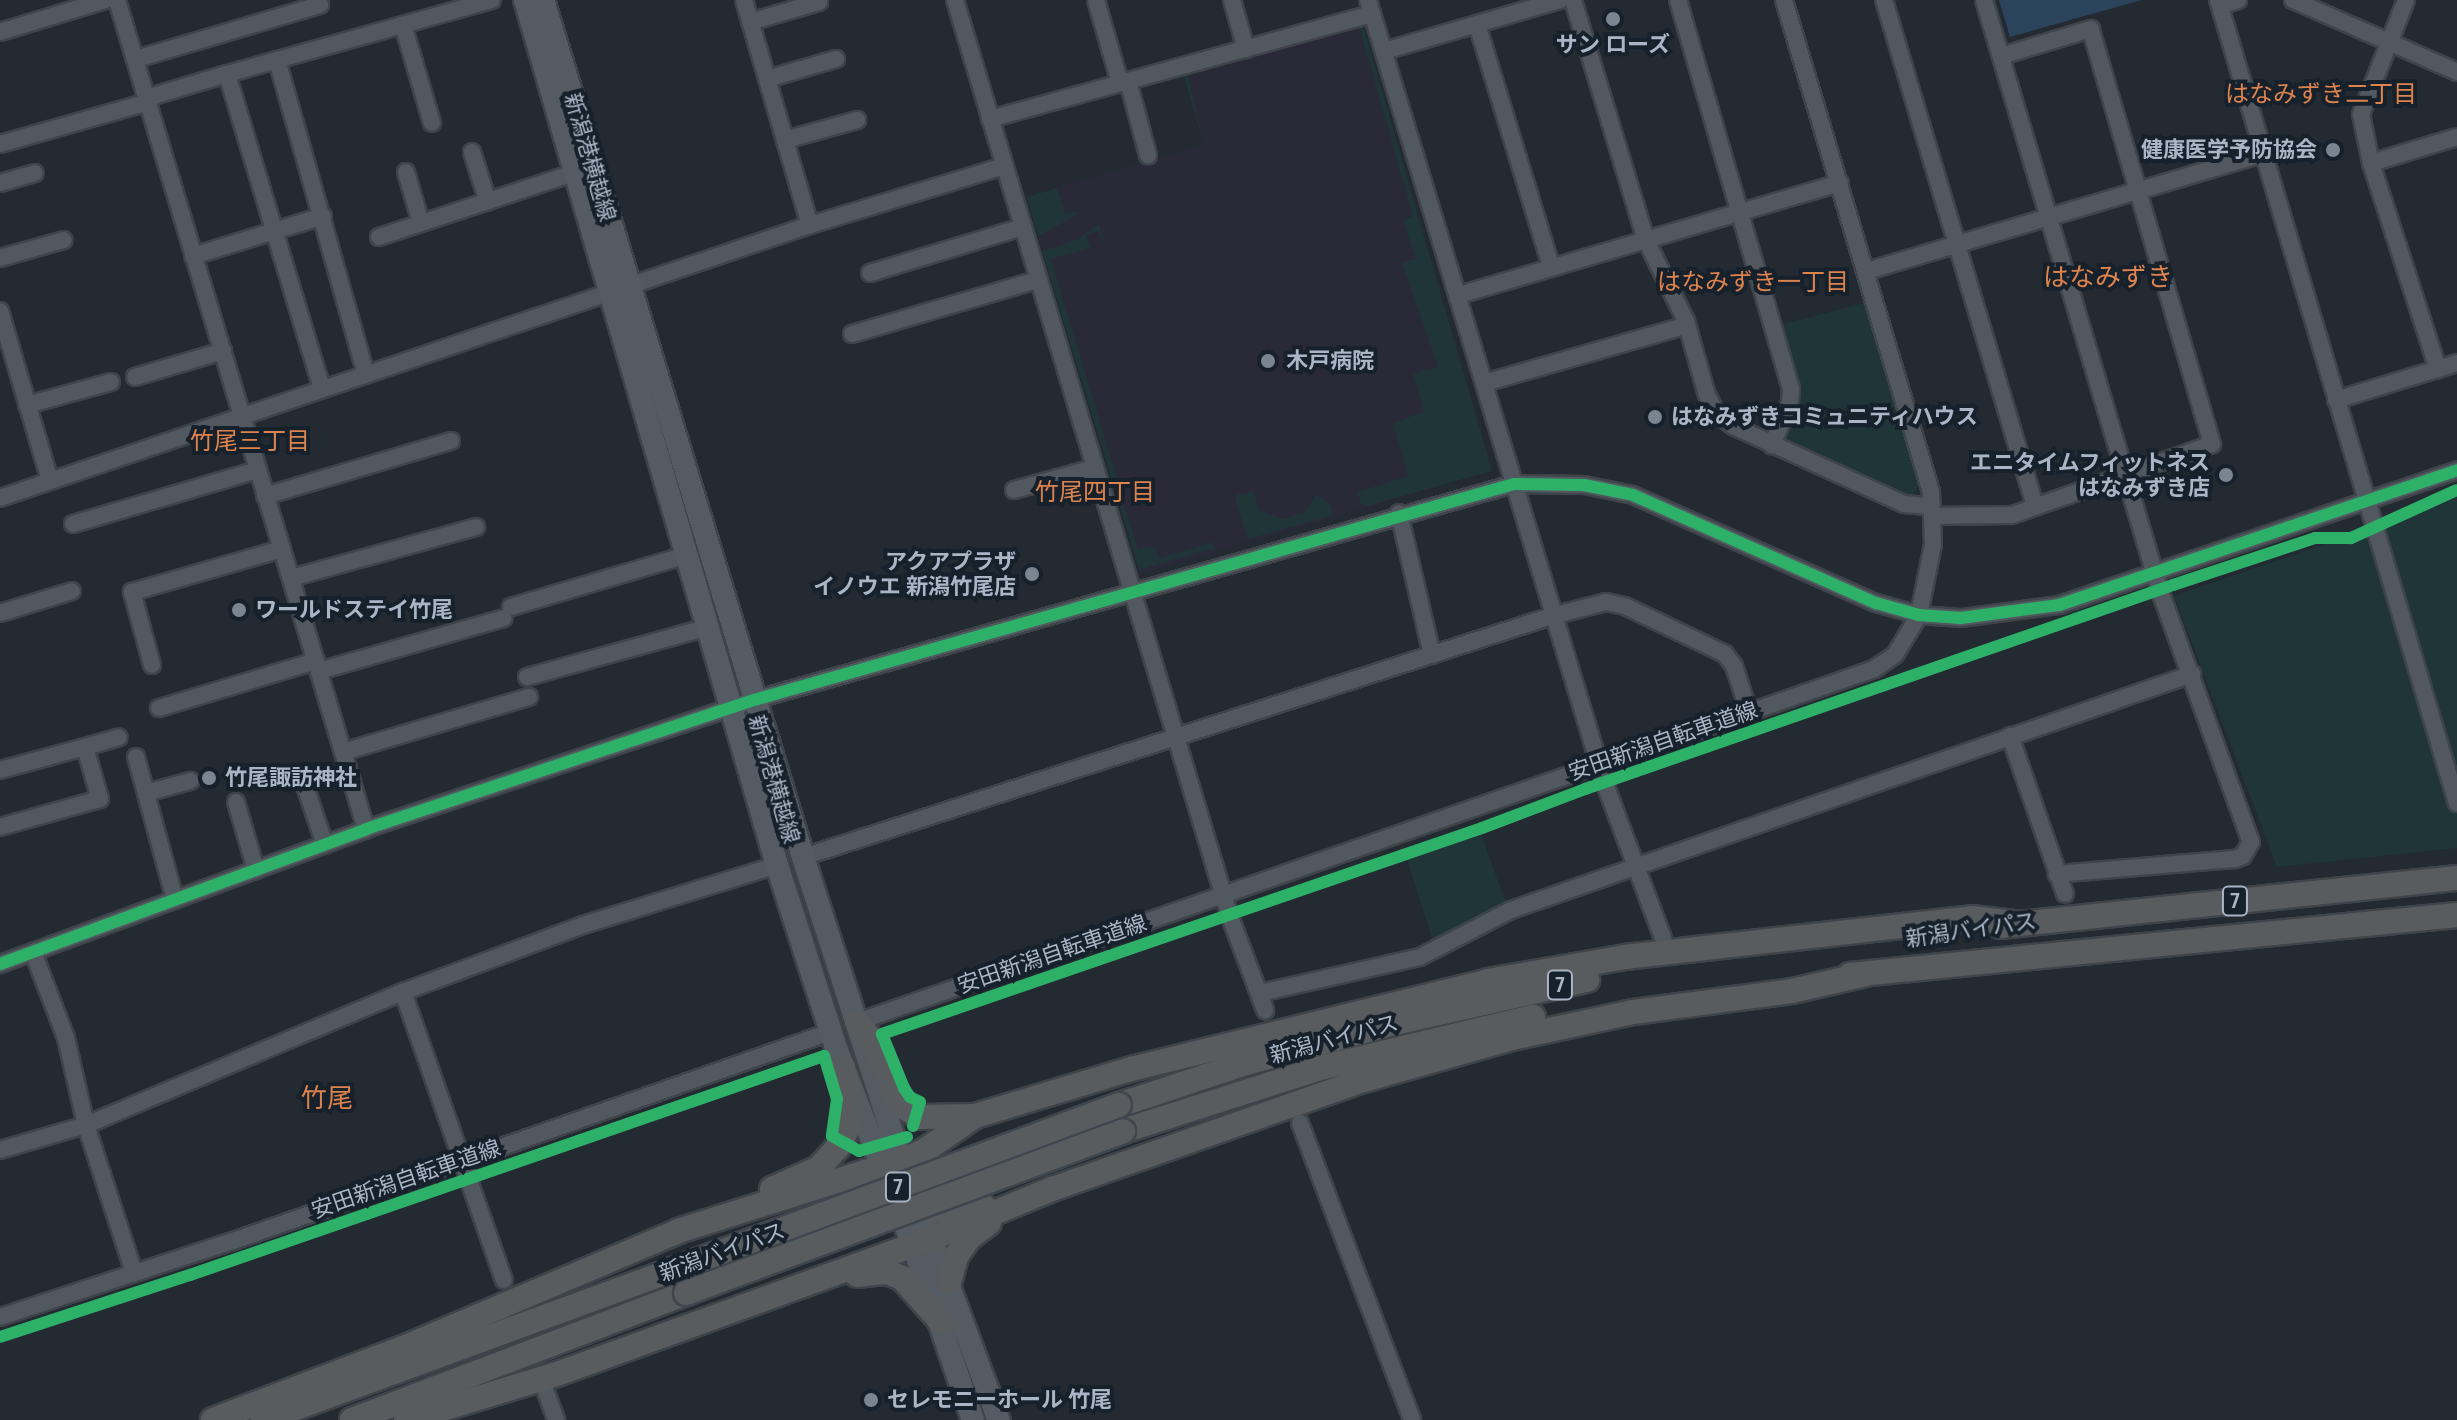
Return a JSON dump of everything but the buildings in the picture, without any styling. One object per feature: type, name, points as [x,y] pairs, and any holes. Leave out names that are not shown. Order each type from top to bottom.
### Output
[{"type":"highway","name":"新潟バイパス","points":[[263,1420],[1119,1105],[1320,1043],[1556,986],[1632,972],[1974,932],[2014,923],[2457,878]]},
{"type":"highway","name":"新潟バイパス","points":[[352,1420],[1123,1131],[1324,1067],[1472,1030],[1623,1000],[1790,978],[1866,974],[2457,915]]},
{"type":"highway","points":[[857,1022],[873,1042],[890,1089],[909,1112],[930,1118],[975,1116],[1131,1069],[1488,981],[1625,957],[1761,941],[1972,918],[2014,923]]},
{"type":"highway","points":[[833,1273],[870,1254],[913,1214],[965,1212],[1052,1189],[1364,1080],[1512,1038],[1633,1012],[1792,991],[1866,974]]},
{"type":"highway","points":[[213,1420],[403,1348],[819,1168],[838,1147],[847,1129],[843,1067]]},
{"type":"highway","points":[[678,1231],[893,1164],[924,1151],[975,1116]]},
{"type":"highway","points":[[406,1420],[557,1374],[923,1242],[1011,1209],[1052,1189]]},
{"type":"highway","points":[[949,1283],[956,1256],[969,1238],[1011,1209]]},
{"type":"highway","points":[[790,1289],[887,1272],[902,1278],[941,1322]]},
{"type":"main road","name":"新潟港横越線","points":[[525,0],[709,627],[744,704],[803,857],[857,1022],[893,1164]]},
{"type":"main road","name":"新潟港横越線","points":[[543,0],[631,286],[744,704],[777,865],[843,1067],[893,1164],[923,1242],[941,1322],[973,1420]]},
{"type":"main road","name":"新潟港横越線","points":[[923,1242],[949,1283],[999,1420]]},
{"type":"street","points":[[0,32],[105,0]]},
{"type":"street","points":[[117,0],[223,351],[240,418],[366,829]]},
{"type":"street","points":[[0,144],[148,102],[153,96],[227,74],[492,0]]},
{"type":"street","points":[[744,0],[810,225]]},
{"type":"street","points":[[955,0],[1229,914],[1265,1010]]},
{"type":"street","points":[[1096,0],[1148,155]]},
{"type":"street","points":[[1232,0],[1246,49]]},
{"type":"street","points":[[1384,51],[1560,0]]},
{"type":"street","points":[[1573,0],[1646,240],[1687,325],[1707,395],[1716,413],[1733,426],[1772,445],[1904,504],[1930,511],[2012,515],[2212,444],[2091,29],[2001,56]]},
{"type":"street","points":[[1678,0],[1791,388],[1790,402],[1772,445]]},
{"type":"street","points":[[857,1022],[1874,669],[1895,655],[1919,615],[1933,544],[1928,476],[1784,0]]},
{"type":"street","points":[[1884,0],[2035,506]]},
{"type":"street","points":[[1984,0],[2155,573],[2250,832],[2249,849],[2235,859],[2057,874]]},
{"type":"street","points":[[2238,0],[2219,3],[2457,803]]},
{"type":"street","points":[[2293,0],[2457,72]]},
{"type":"street","points":[[2406,0],[2361,114],[2371,163],[2438,369]]},
{"type":"street","points":[[750,22],[819,2]]},
{"type":"street","points":[[136,59],[320,5]]},
{"type":"street","points":[[990,119],[1246,49],[1370,7],[1598,763],[1663,938]]},
{"type":"street","points":[[1477,24],[1551,266]]},
{"type":"street","points":[[403,25],[432,123]]},
{"type":"street","points":[[767,79],[836,59]]},
{"type":"street","points":[[277,60],[366,374]]},
{"type":"street","points":[[227,74],[322,389]]},
{"type":"street","points":[[785,140],[857,120]]},
{"type":"street","points":[[2371,163],[2457,137]]},
{"type":"street","points":[[472,152],[488,202]]},
{"type":"street","points":[[1867,271],[2262,154]]},
{"type":"street","points":[[0,498],[810,225],[1004,166]]},
{"type":"street","points":[[406,172],[421,223]]},
{"type":"street","points":[[0,183],[35,173]]},
{"type":"street","points":[[379,237],[574,173]]},
{"type":"street","points":[[1459,295],[1840,183]]},
{"type":"street","points":[[193,256],[323,216]]},
{"type":"street","points":[[870,273],[1022,227]]},
{"type":"street","points":[[0,258],[64,240]]},
{"type":"street","points":[[852,334],[1037,280]]},
{"type":"street","points":[[0,311],[6,356],[27,405],[50,481]]},
{"type":"street","points":[[1484,383],[1687,325]]},
{"type":"street","points":[[135,377],[223,351]]},
{"type":"street","points":[[2336,400],[2457,363]]},
{"type":"street","points":[[27,405],[111,382]]},
{"type":"street","points":[[265,496],[451,441]]},
{"type":"street","points":[[1014,490],[1094,468]]},
{"type":"street","points":[[73,524],[258,470]]},
{"type":"street","points":[[0,964],[366,829],[744,704],[1399,513],[1514,484],[1584,485],[1633,495],[1695,520],[1838,588],[1919,615],[1961,618],[2025,612],[2059,605],[2457,470]]},
{"type":"street","points":[[1399,513],[1432,655]]},
{"type":"street","points":[[291,578],[476,527]]},
{"type":"street","points":[[152,665],[132,592],[282,549]]},
{"type":"street","points":[[159,708],[507,612],[687,555]]},
{"type":"street","points":[[0,613],[72,591]]},
{"type":"street","points":[[803,857],[1552,616],[1606,602],[1625,606],[1725,654],[1734,666],[1749,712]]},
{"type":"street","points":[[527,677],[709,627]]},
{"type":"street","points":[[1260,993],[1420,957],[1511,910],[2192,674]]},
{"type":"street","points":[[343,752],[529,697]]},
{"type":"street","points":[[2010,736],[2065,894]]},
{"type":"street","points":[[0,770],[119,737]]},
{"type":"street","points":[[0,827],[100,799],[85,747]]},
{"type":"street","points":[[136,757],[175,900]]},
{"type":"street","points":[[146,793],[190,781]]},
{"type":"street","points":[[305,786],[325,845]]},
{"type":"street","points":[[236,802],[256,870]]},
{"type":"street","points":[[0,1150],[86,1125],[403,992],[583,925],[777,865]]},
{"type":"street","points":[[33,952],[66,1038],[86,1125],[134,1273]]},
{"type":"street","points":[[403,992],[504,1280]]},
{"type":"street","points":[[0,1317],[830,1032]]},
{"type":"street","points":[[1300,1123],[1412,1420]]},
{"type":"street","points":[[546,1392],[556,1420]]},
{"type":"shaded area","points":[[1999,0],[2142,0],[2010,37]]},
{"type":"shaded area","name":"木戸病院","points":[[1362,21],[1492,471],[1140,574],[1038,237],[1077,215],[1066,214],[1057,188],[1204,145],[1182,70]]},
{"type":"green space","points":[[1362,21],[1492,471],[1366,506],[1361,504],[1357,492],[1408,476],[1393,424],[1424,411],[1413,374],[1438,367],[1402,263],[1416,259],[1403,220],[1413,216],[1359,27],[1188,75],[1204,145],[1182,70]]},
{"type":"green space","points":[[1057,188],[1066,214],[1077,211],[1077,215],[1038,237],[1027,197]]},
{"type":"green space","points":[[1099,224],[1105,244],[1098,231],[1086,235],[1090,248],[1051,259],[1120,488],[1115,490],[1042,251],[1078,239]]},
{"type":"green space","points":[[1875,300],[1928,476],[1904,504],[1772,445],[1790,402],[1773,327]]},
{"type":"green space","points":[[1254,491],[1259,510],[1282,519],[1304,513],[1316,495],[1330,504],[1334,515],[1248,539],[1235,500],[1236,495]]},
{"type":"green space","points":[[1121,495],[1138,549],[1154,546],[1160,558],[1213,542],[1215,548],[1139,570],[1117,496]]},
{"type":"green space","points":[[2457,498],[2457,848],[2277,867],[2174,596]]},
{"type":"green space","points":[[1481,834],[1506,903],[1433,941],[1407,860]]},
{"type":"tunnel","points":[[509,1293],[544,1387]]},
{"type":"cycle path","points":[[0,964],[366,829],[754,700],[1514,484],[1584,485],[1633,495],[1876,603],[1919,615],[1961,618],[2059,605],[2457,470]]},
{"type":"cycle path","name":"安田新潟自転車道線","points":[[913,1126],[920,1102],[910,1097],[904,1088],[882,1034],[1482,828],[1585,789],[2173,585],[2315,538],[2351,538],[2457,490]]},
{"type":"cycle path","name":"安田新潟自転車道線","points":[[0,1337],[190,1275],[824,1056],[837,1099],[832,1136],[859,1151],[907,1137]]},
{"type":"place","name":"サン ローズ","points":[[1613,19]]},
{"type":"place","name":"健康医学予防協会","points":[[2333,150]]},
{"type":"place","name":"木戸病院","points":[[1268,361]]},
{"type":"place","name":"はなみずきコミュニティハウス","points":[[1655,417]]},
{"type":"place","name":"エニタイムフィットネス はなみずき店","points":[[2226,475]]},
{"type":"place","name":"アクアプラザ イノウエ 新潟竹尾店","points":[[1032,574]]},
{"type":"place","name":"ワールドステイ竹尾","points":[[239,610]]},
{"type":"place","name":"竹尾諏訪神社","points":[[209,778]]},
{"type":"place","name":"セレモニーホール 竹尾","points":[[871,1400]]},
{"type":"district","name":"はなみずき二丁目","points":[[2321,95]]},
{"type":"district","name":"はなみずき","points":[[2108,278]]},
{"type":"district","name":"はなみずき一丁目","points":[[1753,283]]},
{"type":"district","name":"竹尾三丁目","points":[[250,442]]},
{"type":"district","name":"竹尾四丁目","points":[[1095,493]]},
{"type":"district","name":"竹尾","points":[[327,1099]]}]
